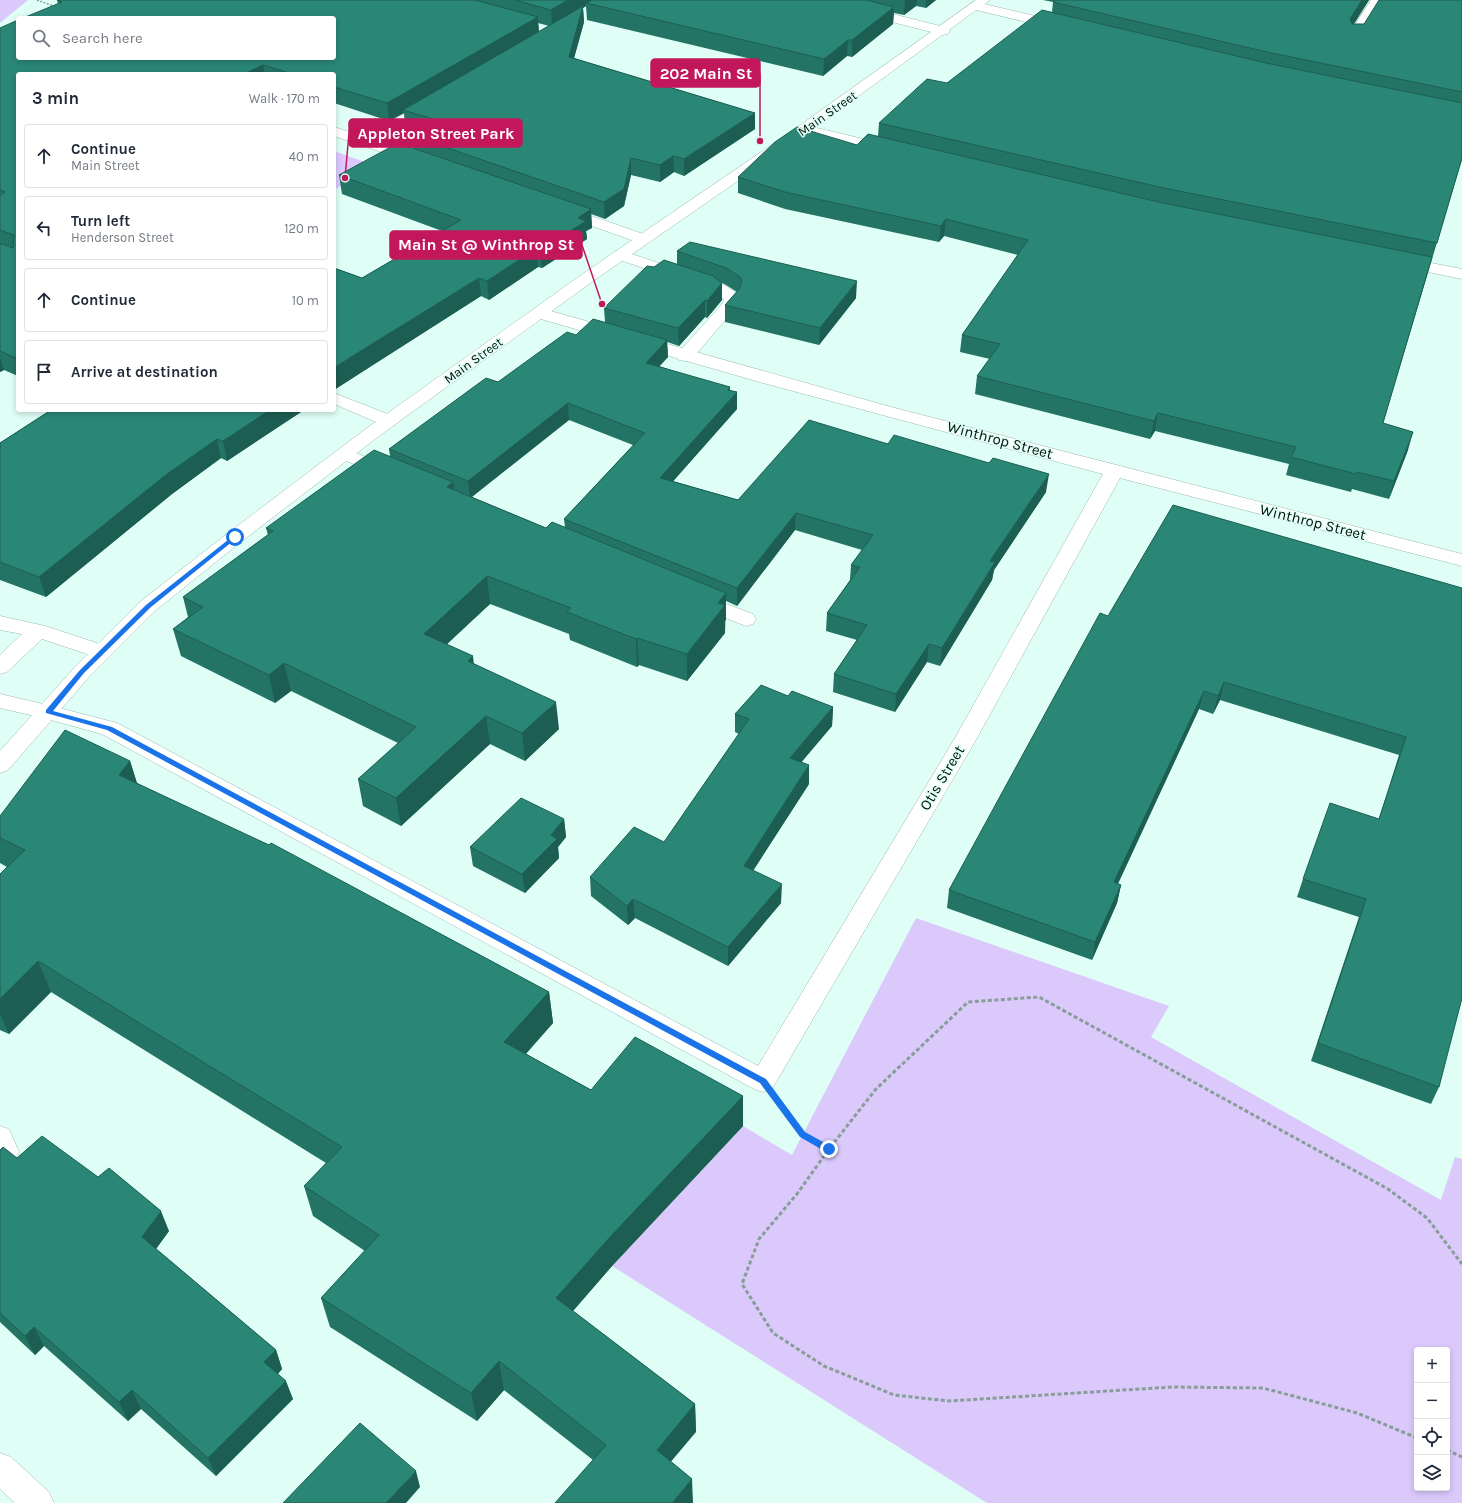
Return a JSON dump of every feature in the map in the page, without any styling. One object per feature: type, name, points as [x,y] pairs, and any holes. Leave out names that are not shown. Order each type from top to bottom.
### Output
[{"type":"street","points":[[822,0],[943,31]]},
{"type":"street","points":[[1354,37],[1378,0]]},
{"type":"street","points":[[980,3],[1072,30]]},
{"type":"street","name":"Main Street","points":[[0,765],[82,672],[148,606],[235,537],[389,421],[620,255],[804,129],[943,31],[980,3]]},
{"type":"street","points":[[366,142],[440,99]]},
{"type":"street","points":[[804,129],[904,153]]},
{"type":"street","points":[[336,132],[426,163]]},
{"type":"street","points":[[553,208],[643,239]]},
{"type":"street","points":[[620,255],[720,289],[732,297],[731,304],[685,356]]},
{"type":"street","points":[[1384,258],[1462,274]]},
{"type":"street","name":"Winthrop Street","points":[[540,313],[685,356],[1114,471],[1462,560]]},
{"type":"street","points":[[336,399],[389,421]]},
{"type":"street","points":[[345,454],[403,478]]},
{"type":"street","name":"Otis Street","points":[[763,1081],[966,738],[1114,471]]},
{"type":"street","points":[[680,592],[746,618]]},
{"type":"street","points":[[0,623],[38,631],[102,652]]},
{"type":"street","points":[[0,667],[38,631]]},
{"type":"street","points":[[0,701],[109,728],[763,1081]]},
{"type":"street","points":[[0,1137],[5,1152],[0,1158]]},
{"type":"street","points":[[0,1468],[38,1503]]},
{"type":"path","points":[[37,0],[60,8]]},
{"type":"path","points":[[1414,1437],[1357,1413],[1263,1388],[1172,1387],[949,1401],[894,1395],[824,1366],[773,1333],[742,1284],[758,1239],[797,1194],[829,1149],[876,1089],[968,1002],[1039,997],[1388,1189],[1427,1218],[1462,1264]]},
{"type":"path","points":[[763,1081],[802,1134],[829,1149]]},
{"type":"path","points":[[1450,1451],[1462,1457]]},
{"type":"shaded area","points":[[0,0],[28,0],[0,23]]},
{"type":"shaded area","points":[[336,152],[376,166],[336,189]]},
{"type":"shaded area","points":[[916,918],[1169,1006],[1151,1037],[1441,1200],[1455,1157],[1462,1159],[1462,1503],[987,1503],[612,1266],[743,1126],[792,1155]]},
{"type":"building","points":[[57,0],[475,0],[538,17],[387,103],[336,88],[336,72],[286,72],[263,65],[248,72],[16,72],[16,358],[0,351],[0,243],[13,248],[14,235],[0,230],[0,195],[5,192],[0,190],[0,28],[16,21],[16,60],[336,60],[336,16],[28,16],[62,2]]},
{"type":"building","points":[[515,0],[568,0],[551,10]]},
{"type":"building","points":[[592,0],[866,0],[894,7],[852,40],[848,40],[824,59],[586,3]]},
{"type":"building","points":[[1055,0],[1362,0],[1350,19],[1352,24],[1364,24],[1379,0],[1462,0],[1462,92],[1267,52],[1053,2]]},
{"type":"building","points":[[583,6],[569,57],[755,113],[684,159],[673,156],[660,165],[631,158],[624,189],[604,202],[413,136],[440,121],[403,110]]},
{"type":"building","points":[[1042,10],[1266,63],[1462,103],[1462,158],[1437,243],[1164,188],[879,123],[927,79],[947,83]]},
{"type":"building","points":[[797,127],[857,145],[868,134],[1163,203],[1432,257],[1383,423],[1413,432],[1394,481],[1357,472],[1356,474],[1291,457],[1296,447],[1158,413],[1154,421],[977,376],[1000,344],[962,335],[1028,240],[946,219],[941,226],[785,192],[738,177],[775,142]]},
{"type":"building","points":[[398,143],[591,209],[578,218],[586,221],[540,250],[537,248],[487,281],[479,278],[336,367],[336,269],[362,278],[461,220],[339,175]]},
{"type":"building","points":[[690,242],[857,281],[820,328],[725,305],[740,288],[742,280],[739,276],[726,268],[677,251]]},
{"type":"building","points":[[664,260],[713,276],[722,283],[707,301],[705,300],[678,328],[604,308],[647,266],[654,267]]},
{"type":"building","points":[[593,319],[667,340],[646,363],[730,387],[728,390],[737,392],[660,478],[738,500],[809,420],[888,444],[894,435],[989,463],[993,458],[1049,474],[990,561],[995,562],[942,648],[929,644],[896,694],[834,674],[867,625],[827,613],[860,567],[851,565],[873,535],[796,513],[737,588],[564,519],[645,433],[568,403],[468,481],[389,449],[486,378],[498,382],[567,332],[576,335]]},
{"type":"building","points":[[48,412],[267,412],[223,441],[217,439],[167,474],[39,577],[0,562],[0,443]]},
{"type":"building","points":[[374,450],[453,482],[447,487],[546,528],[552,522],[726,593],[718,603],[725,605],[687,654],[637,638],[636,639],[567,612],[571,608],[487,576],[424,634],[473,656],[468,661],[556,702],[522,733],[486,716],[396,798],[358,779],[416,727],[284,663],[269,675],[173,629],[203,607],[183,597],[273,531],[266,528]]},
{"type":"building","points":[[1173,505],[1462,588],[1462,998],[1439,1087],[1318,1043],[1366,899],[1303,879],[1330,803],[1379,819],[1406,737],[1224,682],[1218,696],[1204,691],[1114,882],[1121,885],[1095,942],[949,890],[1100,613],[1108,616]]},
{"type":"building","points":[[761,685],[788,696],[792,691],[833,707],[790,758],[809,765],[744,866],[782,884],[728,947],[633,899],[627,906],[590,877],[634,827],[664,842],[749,719],[735,714]]},
{"type":"building","points":[[65,730],[130,761],[119,775],[269,845],[271,843],[549,992],[504,1042],[591,1090],[635,1037],[743,1096],[610,1237],[556,1298],[695,1404],[657,1450],[692,1479],[672,1503],[555,1503],[606,1445],[499,1361],[471,1393],[321,1298],[379,1235],[304,1186],[342,1147],[38,961],[0,999],[0,874],[25,850],[0,838],[0,816]]},
{"type":"building","points":[[521,798],[564,819],[551,835],[557,839],[522,874],[470,847]]},
{"type":"building","points":[[42,1136],[98,1177],[109,1168],[161,1211],[142,1237],[276,1350],[264,1362],[286,1381],[208,1458],[132,1390],[119,1402],[34,1327],[25,1336],[0,1313],[0,1150],[3,1147],[17,1158]]},
{"type":"building","points":[[360,1423],[416,1471],[386,1503],[283,1503]]},
{"type":"place","name":"202 Main St","points":[[760,141]]},
{"type":"place","name":"Appleton Street Park","points":[[345,178]]},
{"type":"place","name":"Main St @ Winthrop St","points":[[602,304]]},
{"type":"route","points":[[235,537],[148,606],[82,672],[48,712],[109,728],[763,1081],[802,1134],[829,1149]]}]
